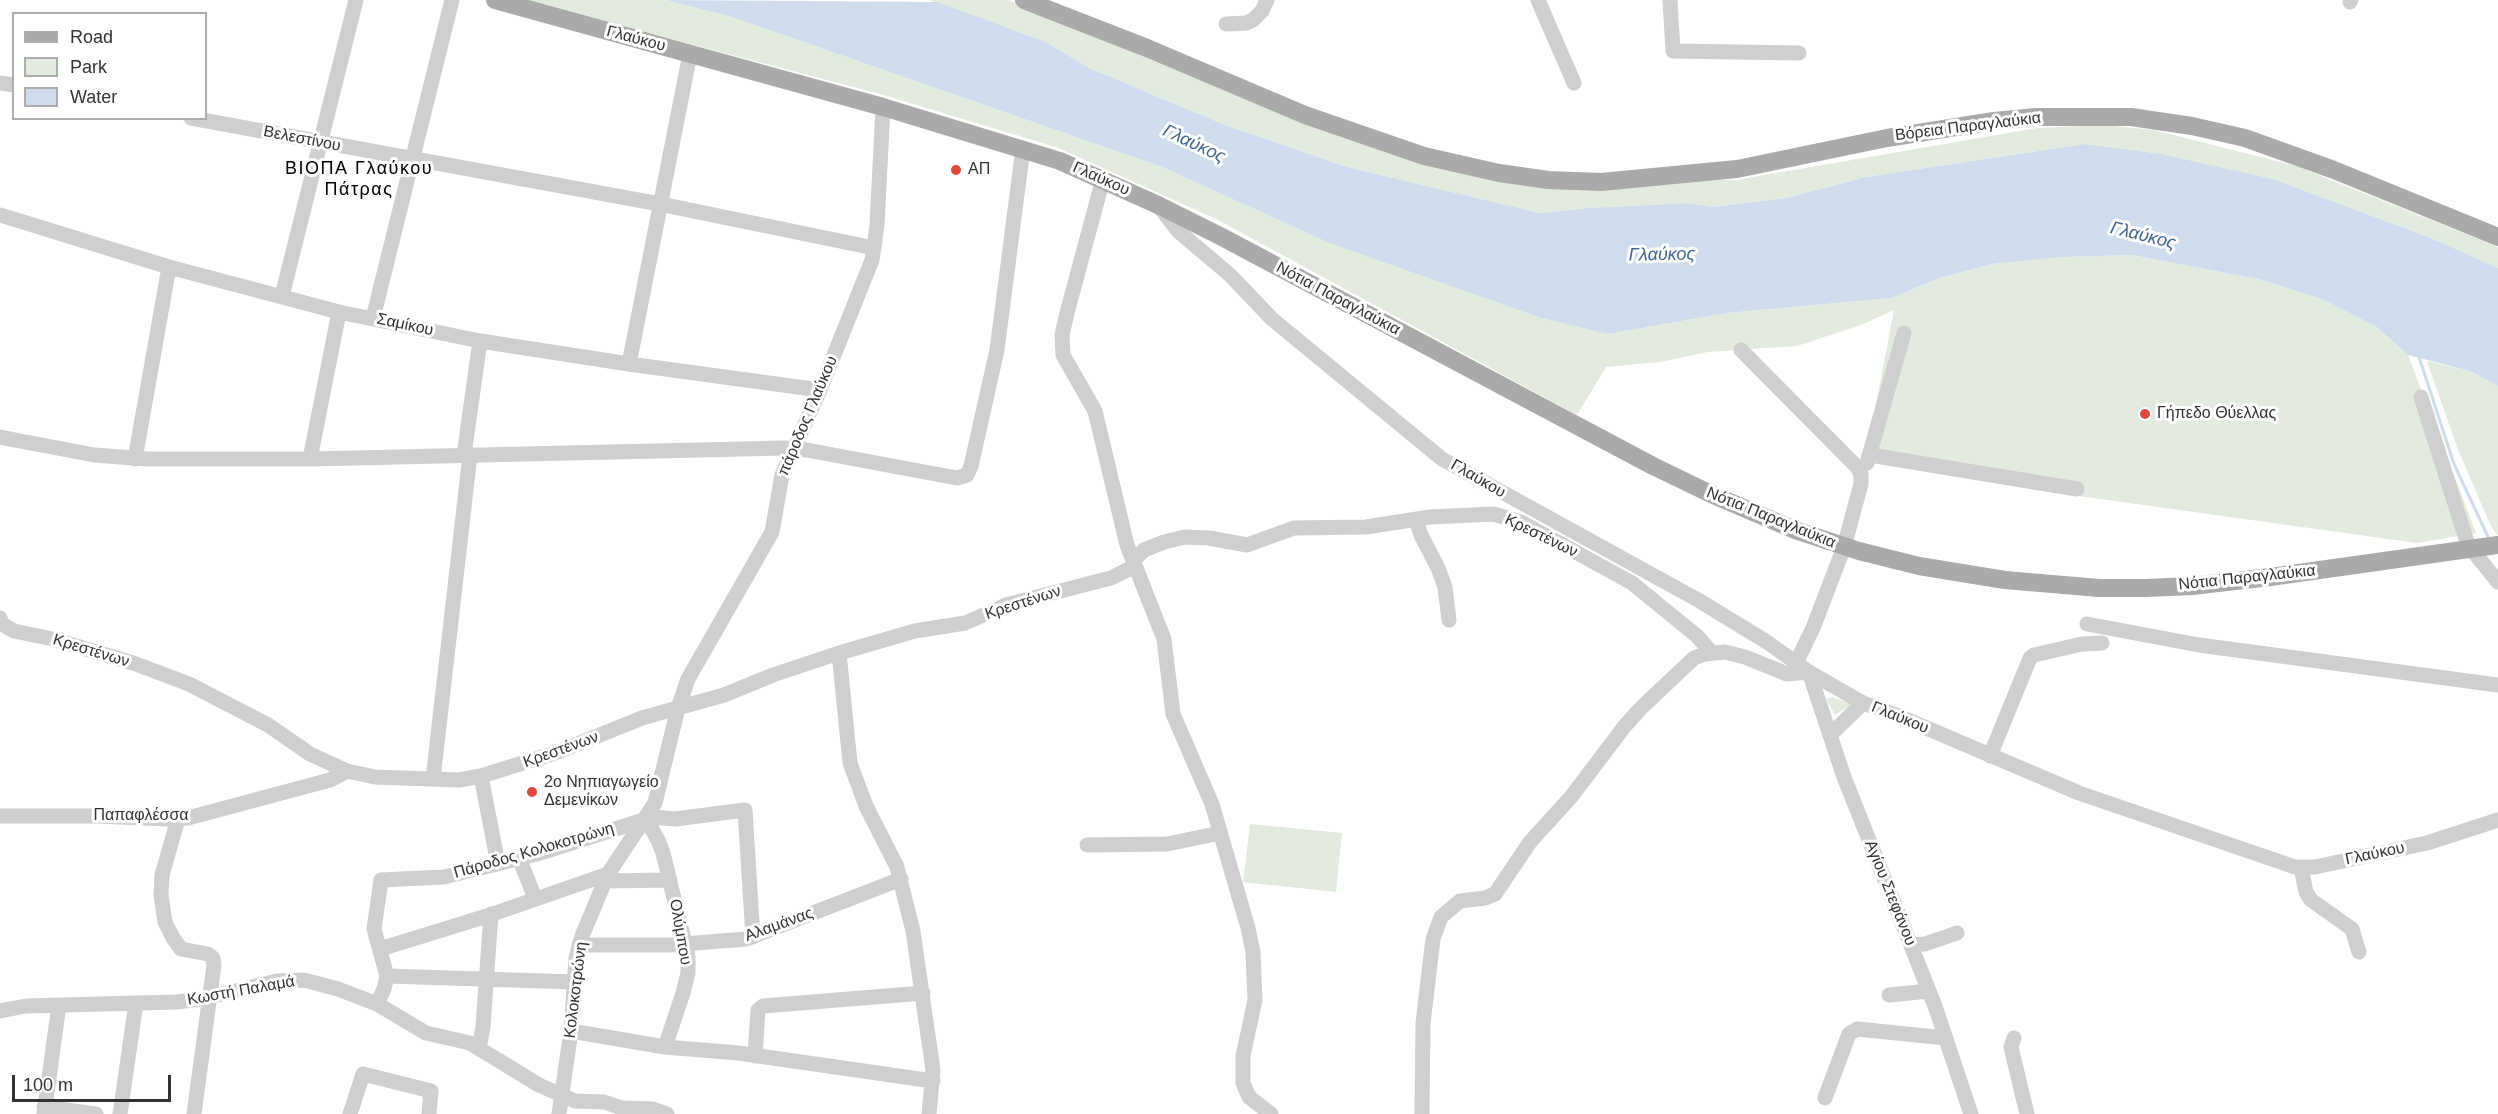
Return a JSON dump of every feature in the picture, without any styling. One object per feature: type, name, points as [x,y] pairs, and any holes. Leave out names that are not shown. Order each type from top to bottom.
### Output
[{"type":"main road","name":"Γλαύκου","points":[[495,0],[1023,148],[1103,179],[1158,205]]},
{"type":"main road","name":"Βόρεια Παραγλαύκια","points":[[1024,0],[1147,48],[1305,115],[1424,156],[1499,173],[1548,180],[1602,182],[1737,169],[1887,138],[1994,121],[2036,117],[2131,117],[2192,126],[2245,138],[2334,170],[2498,237]]},
{"type":"main road","name":"Νότια Παραγλαύκια","points":[[1158,205],[1653,466],[1770,521],[1844,547],[1952,572],[2005,580],[2099,588],[2192,586],[2484,547]]},
{"type":"street","points":[[282,296],[356,0]]},
{"type":"street","points":[[373,318],[452,0]]},
{"type":"street","points":[[1226,24],[1246,23],[1253,20],[1262,11],[1267,0]]},
{"type":"street","points":[[1538,0],[1575,83]]},
{"type":"street","points":[[1670,0],[1673,51],[1799,53]]},
{"type":"street","points":[[629,364],[690,54]]},
{"type":"street","name":"πάροδος Γλαύκου","points":[[678,708],[693,668],[772,532],[782,475],[820,390],[872,260],[878,226],[883,107]]},
{"type":"street","name":"Βελεστίνου","points":[[202,120],[660,204],[874,248]]},
{"type":"street","points":[[0,437],[94,455],[135,459],[310,459],[795,449],[957,478],[967,475],[975,454],[997,350],[1023,148]]},
{"type":"street","points":[[1103,179],[1067,313],[1062,349],[1066,363],[1090,399],[1095,411],[1134,563],[1164,639],[1173,714],[1203,780],[1248,928],[1253,961],[1255,1006],[1243,1056],[1243,1083],[1249,1097],[1271,1114]]},
{"type":"street","name":"Γλαύκου","points":[[1158,205],[1178,231],[1230,275],[1272,319],[1442,459],[1698,600],[1863,703],[2079,793],[2235,845],[2284,864],[2315,867],[2427,843],[2498,820]]},
{"type":"street","name":"Σαμίκου","points":[[0,214],[169,267],[339,312],[480,341],[820,390]]},
{"type":"street","points":[[135,459],[169,267]]},
{"type":"street","points":[[310,459],[339,312]]},
{"type":"street","points":[[1422,1114],[1423,1023],[1432,939],[1441,917],[1460,901],[1485,898],[1498,892],[1530,842],[1571,796],[1629,721],[1694,658],[1727,652],[1786,674],[1802,667],[1813,628],[1844,547],[1861,484],[1861,472],[1870,455],[1904,333]]},
{"type":"street","points":[[433,779],[480,341]]},
{"type":"street","points":[[1741,350],[1861,472]]},
{"type":"street","points":[[2421,397],[2498,582]]},
{"type":"street","points":[[1870,455],[2077,489]]},
{"type":"street","name":"Κρεστένων","points":[[0,618],[2,624],[14,631],[53,639],[136,664],[189,684],[268,725],[310,754],[347,771],[363,776],[459,780],[481,776],[564,750],[642,718],[724,695],[839,653],[903,634],[965,622],[1006,605],[1111,578],[1134,563],[1144,550],[1185,537],[1209,538],[1247,545],[1294,528],[1366,527],[1416,520],[1494,514],[1523,524],[1632,583],[1697,636],[1712,653]]},
{"type":"street","points":[[1416,520],[1445,587],[1449,620]]},
{"type":"street","points":[[2087,624],[2199,645],[2498,685]]},
{"type":"street","points":[[1990,756],[2030,658],[2034,655],[2082,644],[2102,643]]},
{"type":"street","points":[[839,653],[850,763],[866,806],[895,862],[913,931],[933,1081],[929,1114]]},
{"type":"street","name":"Αγίου Στεφάνου","points":[[1802,667],[1929,991],[1971,1114]]},
{"type":"street","points":[[1830,735],[1863,703]]},
{"type":"street","name":"Κολοκοτρώνη","points":[[559,1114],[571,1031],[579,945],[606,877],[632,834],[646,819],[658,795],[678,708]]},
{"type":"street","name":"Παπαφλέσσα","points":[[0,816],[178,819],[205,814],[330,780],[347,771]]},
{"type":"street","points":[[481,776],[498,864]]},
{"type":"street","name":"Πάροδος Κολοκοτρώνη","points":[[380,949],[374,929],[381,880],[440,878],[519,858],[646,819],[657,817],[675,819],[745,810],[753,937]]},
{"type":"street","points":[[178,819],[162,875],[164,916],[168,930],[181,949],[189,952],[202,952],[213,958],[214,969],[194,1114]]},
{"type":"street","name":"Ολύμπου","points":[[646,819],[658,840],[670,880],[686,945],[688,965],[686,984],[665,1047]]},
{"type":"street","points":[[1087,845],[1167,844],[1220,833]]},
{"type":"street","points":[[519,858],[535,898]]},
{"type":"street","points":[[2301,867],[2306,892],[2311,900],[2352,929],[2359,952]]},
{"type":"street","points":[[377,1004],[387,976],[380,949],[606,877],[670,880]]},
{"type":"street","name":"Αλαμάνας","points":[[579,945],[686,945],[753,937],[901,879]]},
{"type":"street","points":[[479,1048],[483,1027],[492,914]]},
{"type":"street","points":[[1911,945],[1925,944],[1957,933]]},
{"type":"street","points":[[387,976],[575,982]]},
{"type":"street","name":"Κωστή Παλαμά","points":[[0,1011],[26,1006],[176,1002],[269,983],[297,980],[338,989],[377,1004],[426,1033],[465,1041],[532,1081],[592,1108],[604,1102],[622,1108],[650,1109],[667,1114]]},
{"type":"street","points":[[1889,995],[1929,991]]},
{"type":"street","points":[[755,1056],[758,1010],[764,1006],[922,993]]},
{"type":"street","points":[[120,1114],[136,1003]]},
{"type":"street","points":[[59,1005],[44,1111],[96,1114]]},
{"type":"street","points":[[1825,1098],[1849,1034],[1857,1029],[1946,1038]]},
{"type":"street","points":[[571,1031],[665,1047],[755,1056],[933,1081]]},
{"type":"street","points":[[2014,1038],[2011,1047],[2026,1114]]},
{"type":"street","points":[[350,1114],[363,1074],[431,1091],[429,1114]]},
{"type":"green space","points":[[523,0],[666,0],[732,17],[1162,167],[1327,242],[1608,334],[1727,313],[1892,298],[1939,278],[1992,264],[2063,257],[2132,255],[2258,279],[2322,299],[2377,327],[2408,355],[2476,533],[2417,543],[2043,491],[1865,461],[1894,310],[1861,325],[1797,346],[1708,352],[1660,362],[1606,367],[1577,415],[1216,219],[1056,147],[880,94]]},
{"type":"green space","points":[[929,0],[1008,0],[1142,53],[1276,111],[1524,179],[1736,180],[2037,128],[2103,125],[2154,130],[2296,166],[2498,247],[2498,268],[2431,238],[2273,179],[2162,154],[2085,144],[1866,177],[1786,198],[1712,207],[1688,203],[1540,213],[1347,167],[1225,125],[1089,68],[1046,42]]},
{"type":"green space","points":[[2427,361],[2470,371],[2498,386],[2498,536],[2491,526],[2458,450]]},
{"type":"green space","points":[[1832,697],[1851,705],[1835,715],[1826,699]]},
{"type":"green space","points":[[1250,824],[1342,833],[1336,892],[1243,882]]},
{"type":"water","name":"Γλαύκος","points":[[666,0],[937,2],[1046,42],[1089,68],[1225,125],[1347,167],[1540,213],[1688,203],[1712,207],[1786,198],[1866,177],[2085,144],[2162,154],[2273,179],[2431,238],[2498,268],[2498,386],[2470,371],[2408,355],[2377,327],[2322,299],[2258,279],[2132,255],[2063,257],[1992,264],[1939,278],[1892,298],[1727,313],[1608,334],[1539,317],[1327,242],[1162,167],[732,17]]},
{"type":"waterway","points":[[2419,357],[2454,464],[2490,541]]},
{"type":"place","name":"ΑΠ","points":[[956,170]]},
{"type":"place","name":"Γήπεδο Θύελλας","points":[[2145,414]]},
{"type":"place","name":"2ο Νηπιαγωγείο Δεμενίκων","points":[[532,792]]},
{"type":"district","name":"ΒΙΟΠΑ Γλαύκου Πάτρας","points":[[359,180]]}]
